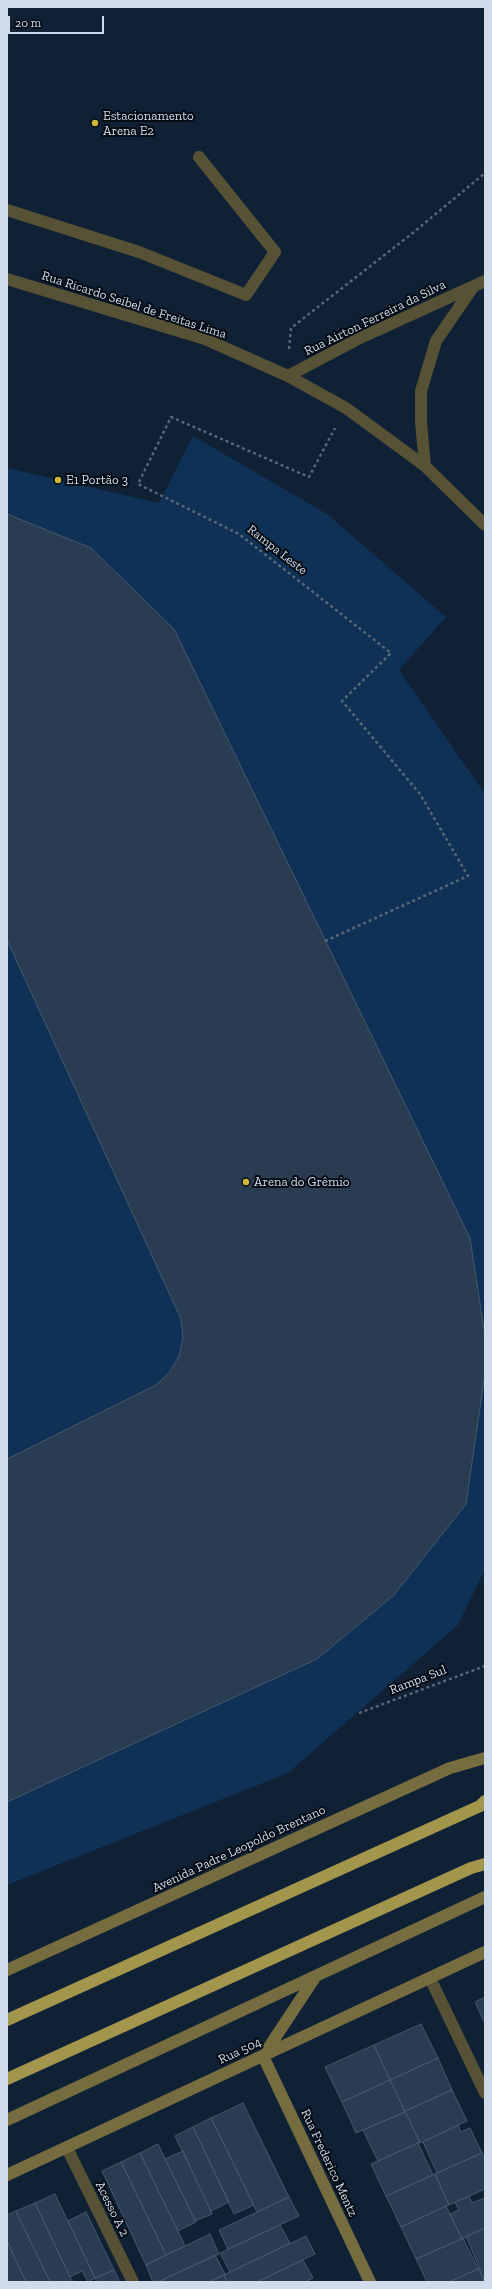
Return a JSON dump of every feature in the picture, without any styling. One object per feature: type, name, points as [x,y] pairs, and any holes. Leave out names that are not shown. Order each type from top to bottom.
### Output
[{"type":"highway","points":[[7,2020],[483,1804]]},
{"type":"highway","points":[[7,2079],[471,1868],[485,1864]]},
{"type":"main road","name":"Avenida Padre Leopoldo Brentano","points":[[7,1970],[450,1768],[485,1758]]},
{"type":"main road","points":[[7,2120],[485,1897]]},
{"type":"main road","name":"Rua 504","points":[[7,2175],[485,1952]]},
{"type":"main road","points":[[263,2056],[314,1978]]},
{"type":"main road","name":"Rua Frederico Mentz","points":[[263,2056],[370,2282]]},
{"type":"street","points":[[7,210],[139,252],[246,295],[275,252],[199,157]]},
{"type":"street","name":"Rua Ricardo Seibel de Freitas Lima","points":[[7,279],[205,339],[288,376],[346,408],[425,466],[485,525]]},
{"type":"street","name":"Rua Airton Ferreira da Silva","points":[[288,376],[360,338],[479,283]]},
{"type":"street","name":"Rua Airton Ferreira da Silva","points":[[425,466],[421,422],[421,391],[436,341],[479,283]]},
{"type":"street","points":[[430,1978],[485,2093]]},
{"type":"street","name":"Acesso A 2","points":[[67,2148],[133,2282]]},
{"type":"path","points":[[288,376],[291,328],[414,232],[485,173]]},
{"type":"path","name":"Rampa Leste","points":[[325,941],[468,876],[420,794],[342,701],[391,652],[239,534],[138,484],[172,417],[309,477],[346,408]]},
{"type":"path","name":"Rampa Sul","points":[[359,1713],[485,1666]]},
{"type":"shaded area","name":"Arena do Grêmio","points":[[193,436],[327,514],[446,617],[399,670],[485,794],[485,1569],[458,1625],[288,1773],[7,1885],[7,468],[159,503]]},
{"type":"building","name":"Arena do Grêmio","points":[[7,514],[91,548],[174,629],[470,1238],[485,1336],[485,1373],[466,1504],[394,1595],[317,1659],[7,1802],[7,1459],[156,1385],[170,1372],[179,1356],[183,1337],[181,1319],[7,940]]},
{"type":"building","points":[[485,1997],[485,2024],[475,2002]]},
{"type":"building","points":[[421,2024],[438,2058],[390,2080],[374,2045]]},
{"type":"building","points":[[374,2045],[390,2080],[342,2102],[325,2067]]},
{"type":"building","points":[[438,2058],[452,2090],[405,2111],[390,2080]]},
{"type":"building","points":[[390,2080],[405,2112],[356,2133],[342,2102]]},
{"type":"building","points":[[452,2090],[467,2121],[420,2143],[405,2111]]},
{"type":"building","points":[[243,2103],[289,2197],[257,2212],[211,2118]]},
{"type":"building","points":[[405,2112],[420,2142],[378,2161],[363,2130]]},
{"type":"building","points":[[211,2118],[254,2205],[234,2214],[193,2127]]},
{"type":"building","points":[[458,2125],[461,2132],[470,2128],[482,2153],[437,2173],[423,2142]]},
{"type":"building","points":[[193,2127],[229,2202],[211,2211],[175,2136]]},
{"type":"building","points":[[418,2143],[433,2175],[386,2196],[371,2164]]},
{"type":"building","points":[[158,2144],[196,2222],[178,2231],[140,2153]]},
{"type":"building","points":[[183,2151],[212,2214],[195,2221],[165,2159]]},
{"type":"building","points":[[140,2153],[185,2246],[166,2255],[121,2162]]},
{"type":"building","points":[[482,2153],[485,2159],[485,2189],[449,2205],[435,2174]]},
{"type":"building","points":[[121,2162],[166,2255],[146,2265],[102,2171]]},
{"type":"building","points":[[435,2174],[449,2205],[401,2227],[386,2196]]},
{"type":"building","points":[[55,2194],[95,2278],[88,2282],[82,2271],[70,2277],[35,2203]]},
{"type":"building","points":[[469,2196],[472,2203],[485,2198],[485,2228],[462,2239],[450,2214],[459,2210],[455,2202]]},
{"type":"building","points":[[289,2197],[299,2216],[228,2249],[219,2230]]},
{"type":"building","points":[[35,2203],[73,2282],[50,2282],[16,2211]]},
{"type":"building","points":[[446,2206],[462,2239],[416,2259],[401,2227]]},
{"type":"building","points":[[16,2211],[50,2282],[26,2282],[7,2241],[7,2215]]},
{"type":"building","points":[[86,2212],[114,2270],[95,2278],[68,2221]]},
{"type":"building","points":[[280,2225],[290,2243],[230,2272],[220,2253]]},
{"type":"building","points":[[485,2228],[485,2282],[466,2236]]},
{"type":"building","points":[[210,2234],[219,2254],[158,2282],[153,2282],[146,2265]]},
{"type":"building","points":[[306,2236],[315,2254],[257,2282],[227,2282],[224,2275]]},
{"type":"building","points":[[463,2238],[478,2269],[449,2282],[427,2282],[416,2259]]},
{"type":"building","points":[[7,2241],[26,2282],[7,2282]]},
{"type":"building","points":[[215,2255],[225,2274],[209,2282],[158,2282]]},
{"type":"building","points":[[303,2260],[313,2278],[305,2282],[257,2282]]},
{"type":"building","points":[[478,2269],[485,2282],[449,2282]]},
{"type":"building","points":[[114,2270],[120,2282],[97,2282],[95,2278]]},
{"type":"building","points":[[224,2275],[227,2282],[209,2282]]},
{"type":"place","name":"Estacionamento Arena E2","points":[[95,123]]},
{"type":"place","name":"E1 Portão 3","points":[[58,480]]},
{"type":"place","name":"Arena do Grêmio","points":[[246,1182]]}]
